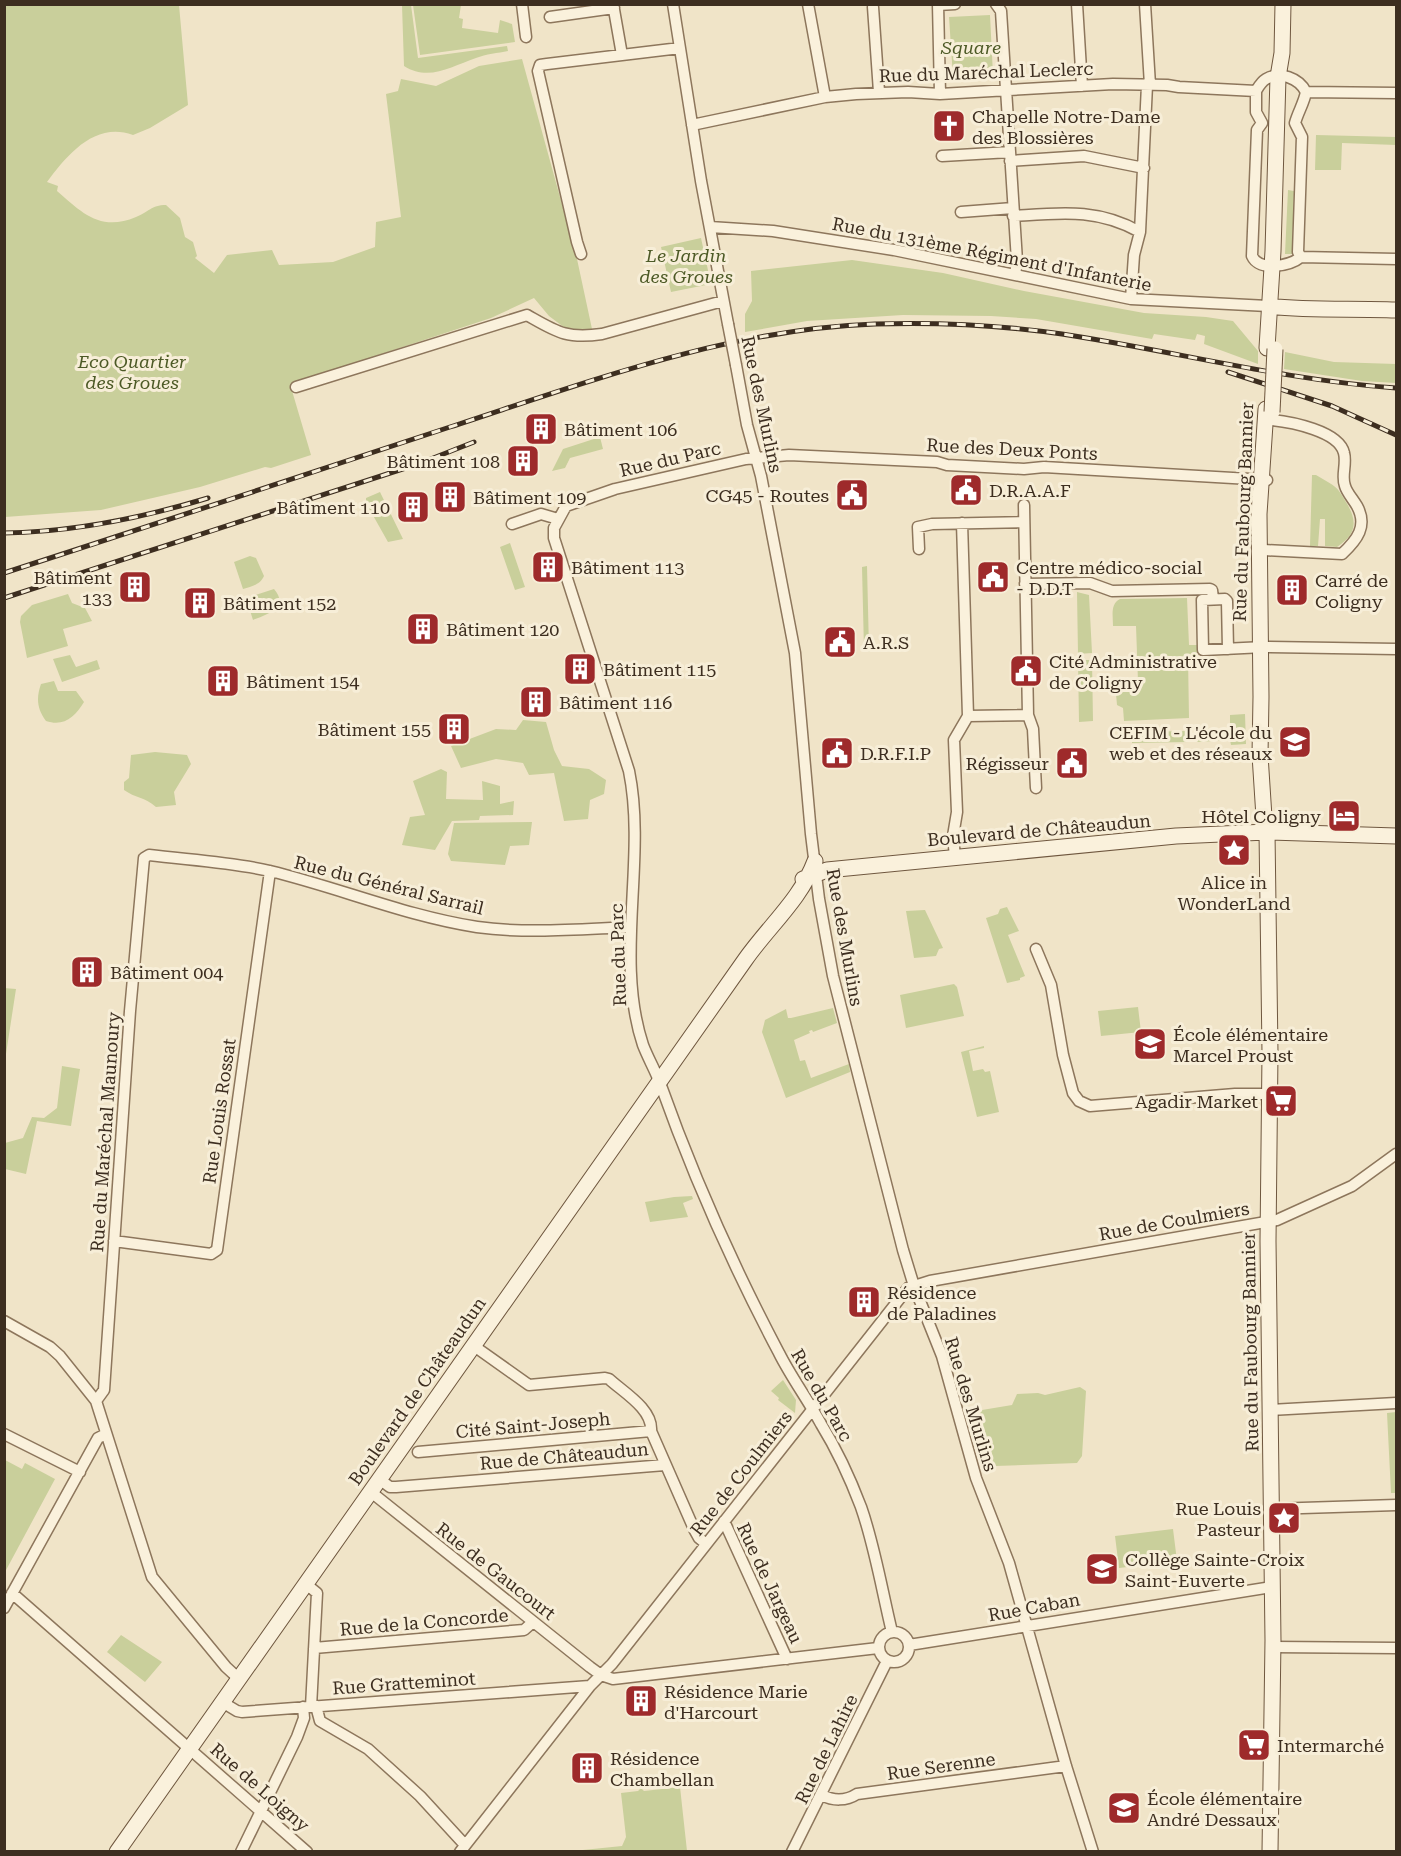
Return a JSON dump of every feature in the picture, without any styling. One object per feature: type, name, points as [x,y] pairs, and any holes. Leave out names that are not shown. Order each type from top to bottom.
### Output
[{"type":"main road","name":"Rue du Faubourg Bannier","points":[[1262,647],[1265,480],[1276,265],[1283,4]]},
{"type":"main road","points":[[1273,306],[1396,310]]},
{"type":"main road","name":"Rue du Faubourg Bannier","points":[[1265,480],[1259,514],[1262,647],[1270,813],[1267,832],[1268,1222],[1273,1647],[1270,1851]]},
{"type":"main road","name":"Boulevard de Châteaudun","points":[[117,1851],[749,954],[765,937],[813,870],[1176,836],[1267,832],[1396,836]]},
{"type":"street","points":[[522,4],[526,37]]},
{"type":"street","name":"Rue des Murlins","points":[[673,4],[723,301],[755,458],[761,476],[795,653],[813,870],[833,976],[886,1188],[914,1286],[942,1356],[976,1478],[1009,1563],[1066,1766],[1093,1851]]},
{"type":"street","points":[[808,4],[825,98]]},
{"type":"street","points":[[940,94],[938,5],[955,4]]},
{"type":"street","points":[[996,4],[1001,10],[1007,90],[1017,261],[1015,275]]},
{"type":"street","points":[[1077,4],[1082,86]]},
{"type":"street","points":[[1131,299],[1134,255],[1140,232],[1149,85],[1145,4]]},
{"type":"street","points":[[550,17],[613,6],[622,55]]},
{"type":"street","points":[[873,7],[879,92]]},
{"type":"street","points":[[581,255],[538,71],[540,65],[680,48]]},
{"type":"street","points":[[1256,91],[1263,81],[1270,77],[1281,77],[1294,78],[1302,84],[1306,92],[1396,93]]},
{"type":"street","name":"Rue du Maréchal Leclerc","points":[[692,125],[825,98],[879,92],[940,94],[1082,86],[1149,85],[1256,91]]},
{"type":"street","name":"Rue du Faubourg Bannier","points":[[1256,91],[1256,112],[1302,137],[1298,252],[1301,257]]},
{"type":"street","name":"Rue du Faubourg Bannier","points":[[1279,123],[1298,112],[1304,102],[1306,92]]},
{"type":"street","points":[[942,156],[1084,156],[1144,168]]},
{"type":"street","points":[[962,212],[1096,215],[1125,223],[1140,232]]},
{"type":"street","name":"Rue du 131ème Régiment d'Infanterie","points":[[710,227],[773,231],[883,248],[1131,299],[1273,306]]},
{"type":"street","points":[[1276,265],[1293,263],[1301,257],[1396,259]]},
{"type":"street","points":[[296,387],[527,315],[555,331],[581,337],[602,334],[723,301]]},
{"type":"street","points":[[1264,550],[1342,554],[1359,536],[1362,522],[1358,508],[1344,484],[1345,455],[1339,444],[1328,435],[1270,414]]},
{"type":"street","name":"Rue des Deux Ponts","points":[[755,458],[800,455],[937,462],[947,465],[1023,469],[1044,467],[1265,480]]},
{"type":"street","name":"Rue du Parc","points":[[755,458],[615,489],[566,506],[554,528],[554,538],[632,786],[634,823],[632,965],[637,1017],[643,1045],[721,1234],[779,1354],[837,1452],[861,1507],[892,1632]]},
{"type":"street","points":[[1024,505],[1028,715],[1033,729],[1036,788]]},
{"type":"street","points":[[512,524],[541,514],[558,519]]},
{"type":"street","points":[[919,549],[918,526],[1024,522]]},
{"type":"street","points":[[956,857],[953,836],[957,812],[954,740],[968,716],[962,523]]},
{"type":"street","points":[[1025,584],[1090,583],[1112,591],[1210,589],[1213,599]]},
{"type":"street","points":[[1228,649],[1227,601],[1225,599],[1202,600],[1203,650],[1228,649],[1262,647],[1396,649]]},
{"type":"street","points":[[968,716],[1028,715]]},
{"type":"street","name":"Rue du Général Sarrail","points":[[143,863],[144,858],[148,855],[270,871],[405,910],[480,927],[548,930],[632,927]]},
{"type":"street","name":"Rue du Maréchal Maunoury","points":[[96,1401],[104,1390],[130,1011],[143,863]]},
{"type":"street","name":"Rue Louis Rossat","points":[[114,1241],[211,1254],[218,1250],[270,871]]},
{"type":"street","points":[[1036,949],[1051,985],[1063,1055],[1073,1093],[1079,1101],[1090,1106],[1235,1094],[1269,1094]]},
{"type":"street","name":"Rue de Coulmiers","points":[[463,1848],[590,1686],[612,1664],[908,1288],[942,1279],[1268,1222],[1352,1186],[1396,1154]]},
{"type":"street","points":[[4,1321],[50,1347],[96,1401],[152,1577],[223,1665],[238,1679]]},
{"type":"street","points":[[474,1346],[530,1385],[607,1378],[644,1410],[665,1465]]},
{"type":"street","points":[[1270,1410],[1396,1403]]},
{"type":"street","name":"Cité Saint-Joseph","points":[[418,1452],[651,1431]]},
{"type":"street","points":[[4,1434],[80,1472]]},
{"type":"street","points":[[4,1608],[98,1438],[106,1434]]},
{"type":"street","name":"Rue de Châteaudun","points":[[375,1485],[396,1487],[665,1465],[699,1538],[705,1544]]},
{"type":"street","name":"Rue de Gaucourt","points":[[375,1485],[533,1622],[601,1675]]},
{"type":"street","points":[[1272,1509],[1396,1505]]},
{"type":"street","name":"Rue de Jargeau","points":[[724,1521],[787,1659]]},
{"type":"street","points":[[241,1851],[310,1707],[316,1593],[306,1584]]},
{"type":"street","name":"Rue Caban","points":[[909,1645],[1272,1587]]},
{"type":"street","name":"Rue de Loigny","points":[[12,1593],[307,1851]]},
{"type":"street","name":"Rue de la Concorde","points":[[314,1648],[524,1630],[533,1622]]},
{"type":"street","points":[[892,1632],[901,1634],[909,1645],[905,1658],[897,1662],[888,1661],[882,1657],[878,1648],[883,1635],[892,1632]]},
{"type":"street","points":[[1273,1647],[1396,1648]]},
{"type":"street","points":[[601,1675],[614,1679],[632,1678],[878,1648]]},
{"type":"street","name":"Rue de Lahire","points":[[792,1851],[888,1661]]},
{"type":"street","name":"Rue Gratteminot","points":[[222,1702],[242,1712],[590,1686]]},
{"type":"street","points":[[310,1707],[320,1721],[377,1757],[420,1796],[463,1848]]},
{"type":"street","name":"Rue Serenne","points":[[822,1795],[835,1800],[854,1797],[857,1794],[1066,1766]]},
{"type":"green space","name":"Eco Quartier des Groues","points":[[5,5],[179,5],[188,105],[150,128],[133,135],[119,132],[106,133],[83,143],[47,182],[58,186],[57,191],[84,213],[102,221],[124,221],[153,207],[166,205],[180,218],[185,237],[193,242],[197,256],[195,258],[214,273],[227,255],[272,250],[279,265],[333,262],[375,247],[376,222],[401,217],[386,94],[398,91],[401,79],[436,86],[479,66],[522,59],[577,259],[592,329],[569,331],[549,316],[534,298],[491,318],[290,384],[311,455],[200,487],[101,510],[5,517]]},
{"type":"green space","points":[[402,5],[411,5],[418,58],[507,46],[508,51],[480,57],[431,73],[413,71],[404,66]]},
{"type":"green space","points":[[413,5],[461,5],[459,18],[463,19],[462,28],[498,33],[500,20],[512,24],[515,42],[420,55]]},
{"type":"green space","name":"Square","points":[[990,15],[993,75],[953,77],[949,17]]},
{"type":"green space","points":[[1316,135],[1396,137],[1396,145],[1342,143],[1341,170],[1315,170]]},
{"type":"green space","points":[[1288,190],[1294,191],[1292,254],[1285,254]]},
{"type":"green space","name":"Le Jardin des Groues","points":[[701,238],[711,284],[671,292],[661,247]]},
{"type":"green space","points":[[852,260],[943,273],[1024,291],[1144,313],[1233,321],[1258,351],[1258,364],[1204,344],[1205,336],[1197,334],[1195,340],[1154,334],[1152,339],[1036,319],[991,316],[903,315],[807,321],[745,332],[745,314],[752,301],[751,271]]},
{"type":"green space","points":[[1285,352],[1334,362],[1396,364],[1396,383],[1362,381],[1284,369]]},
{"type":"green space","points":[[600,437],[603,449],[570,458],[565,468],[552,471],[563,449]]},
{"type":"green space","points":[[1312,475],[1332,484],[1344,498],[1351,513],[1353,527],[1351,533],[1337,547],[1325,546],[1325,519],[1320,519],[1318,546],[1310,546]]},
{"type":"green space","points":[[380,492],[403,539],[388,542],[366,503],[366,498]]},
{"type":"green space","points":[[510,543],[525,587],[515,590],[500,547]]},
{"type":"green space","points":[[250,556],[256,558],[264,576],[258,583],[243,589],[234,562]]},
{"type":"green space","points":[[867,566],[870,652],[864,650],[862,567]]},
{"type":"green space","points":[[274,589],[278,596],[278,606],[270,613],[253,620],[246,598]]},
{"type":"green space","points":[[1077,592],[1089,595],[1092,653],[1078,654]]},
{"type":"green space","points":[[68,594],[72,603],[85,608],[92,621],[63,629],[68,646],[27,658],[20,622],[21,616],[32,605]]},
{"type":"green space","points":[[1187,598],[1189,645],[1197,645],[1197,656],[1188,657],[1189,718],[1124,721],[1123,708],[1117,705],[1115,682],[1138,681],[1136,626],[1113,626],[1115,604],[1120,599]]},
{"type":"green space","points":[[70,655],[76,667],[97,660],[100,669],[62,682],[53,659]]},
{"type":"green space","points":[[1078,660],[1092,660],[1093,721],[1079,722]]},
{"type":"green space","points":[[54,681],[58,691],[76,691],[84,702],[73,716],[64,722],[46,721],[38,703],[41,684]]},
{"type":"green space","points":[[1245,714],[1246,744],[1231,745],[1230,740],[1197,742],[1197,731],[1230,729],[1230,715]]},
{"type":"green space","points":[[523,720],[546,722],[554,750],[562,766],[589,769],[606,780],[604,794],[590,800],[588,819],[564,821],[554,773],[529,775],[523,763],[496,759],[461,768],[451,746],[496,729],[516,730]]},
{"type":"green space","points":[[1188,731],[1189,742],[1132,743],[1132,732]]},
{"type":"green space","points":[[155,752],[187,755],[191,764],[174,792],[176,805],[156,807],[124,790],[124,782],[129,778],[131,755]]},
{"type":"green space","points":[[441,769],[447,772],[446,799],[483,800],[482,781],[500,786],[500,804],[514,801],[513,815],[480,816],[479,820],[452,821],[435,850],[402,845],[410,817],[425,815],[413,781]]},
{"type":"green space","points":[[532,822],[529,845],[510,846],[505,865],[451,861],[448,854],[454,823]]},
{"type":"green space","points":[[1007,907],[1019,931],[1008,935],[1025,976],[1020,980],[1007,983],[986,918],[998,914],[1000,909]]},
{"type":"green space","points":[[925,910],[943,948],[939,949],[936,956],[914,958],[906,911]]},
{"type":"green space","points":[[954,984],[957,987],[964,1016],[906,1028],[900,995]]},
{"type":"green space","points":[[4,988],[16,989],[6,1054],[4,1054]]},
{"type":"green space","points":[[1138,1007],[1141,1032],[1101,1036],[1098,1011]]},
{"type":"green space","points":[[833,1008],[837,1023],[813,1032],[809,1031],[810,1033],[794,1040],[800,1061],[805,1060],[811,1078],[849,1064],[850,1072],[786,1098],[762,1032],[765,1020],[786,1009],[788,1018],[791,1018]]},
{"type":"green space","points":[[984,1046],[984,1048],[969,1051],[973,1071],[983,1069],[985,1072],[990,1071],[999,1112],[977,1117],[961,1052]]},
{"type":"green space","points":[[62,1066],[80,1069],[71,1126],[37,1121],[26,1174],[5,1169],[5,1143],[23,1138],[32,1117],[44,1118],[57,1108]]},
{"type":"green space","points":[[692,1196],[693,1199],[683,1203],[688,1217],[650,1222],[645,1202]]},
{"type":"green space","points":[[783,1380],[796,1400],[795,1413],[778,1400],[779,1398],[771,1391]]},
{"type":"green space","points":[[1080,1387],[1086,1391],[1082,1456],[1077,1463],[995,1466],[989,1464],[975,1416],[982,1410],[1012,1405],[1017,1394],[1045,1395]]},
{"type":"green space","points":[[1396,1412],[1396,1493],[1391,1493],[1387,1413]]},
{"type":"green space","points":[[5,1460],[22,1469],[25,1463],[55,1479],[5,1572]]},
{"type":"green space","points":[[1173,1529],[1177,1561],[1119,1568],[1115,1536]]},
{"type":"green space","points":[[121,1635],[162,1662],[145,1682],[107,1652]]},
{"type":"green space","points":[[680,1787],[687,1851],[573,1851],[622,1846],[626,1837],[621,1793],[638,1791],[641,1788],[644,1791]]},
{"type":"railway","points":[[4,573],[659,360],[766,336],[820,328],[922,323],[1015,328],[1104,341],[1312,379],[1396,388]]},
{"type":"railway","points":[[1228,372],[1332,406],[1396,435]]},
{"type":"railway","points":[[4,598],[418,464],[474,442]]},
{"type":"railway","points":[[4,533],[56,530],[107,523],[208,498]]},
{"type":"place","name":"Chapelle Notre-Dame des Blossières","points":[[949,126]]},
{"type":"place","name":"Bâtiment 106","points":[[541,429]]},
{"type":"place","name":"Bâtiment 108","points":[[523,461]]},
{"type":"place","name":"D.R.A.A.F","points":[[966,490]]},
{"type":"place","name":"CG45 - Routes","points":[[852,495]]},
{"type":"place","name":"Bâtiment 109","points":[[450,497]]},
{"type":"place","name":"Bâtiment 110","points":[[413,507]]},
{"type":"place","name":"Bâtiment 113","points":[[548,567]]},
{"type":"place","name":"Centre médico-social - D.D.T","points":[[993,577]]},
{"type":"place","name":"Bâtiment 133","points":[[135,587]]},
{"type":"place","name":"Carré de Coligny","points":[[1292,590]]},
{"type":"place","name":"Bâtiment 152","points":[[200,603]]},
{"type":"place","name":"Bâtiment 120","points":[[423,629]]},
{"type":"place","name":"A.R.S","points":[[840,642]]},
{"type":"place","name":"Bâtiment 115","points":[[580,669]]},
{"type":"place","name":"Cité Administrative de Coligny","points":[[1026,671]]},
{"type":"place","name":"Bâtiment 154","points":[[223,681]]},
{"type":"place","name":"Bâtiment 116","points":[[536,702]]},
{"type":"place","name":"Bâtiment 155","points":[[454,729]]},
{"type":"place","name":"CEFIM - L'école du web et des réseaux","points":[[1295,742]]},
{"type":"place","name":"D.R.F.I.P","points":[[837,753]]},
{"type":"place","name":"Régisseur","points":[[1072,763]]},
{"type":"place","name":"Hôtel Coligny","points":[[1344,816]]},
{"type":"place","name":"Alice in WonderLand","points":[[1234,850]]},
{"type":"place","name":"Bâtiment 004","points":[[87,972]]},
{"type":"place","name":"École élémentaire Marcel Proust","points":[[1150,1044]]},
{"type":"place","name":"Agadir Market","points":[[1281,1101]]},
{"type":"place","name":"Résidence de Paladines","points":[[864,1302]]},
{"type":"place","name":"Rue Louis Pasteur","points":[[1284,1518]]},
{"type":"place","name":"Collège Sainte-Croix Saint-Euverte","points":[[1102,1569]]},
{"type":"place","name":"Résidence Marie d'Harcourt","points":[[641,1701]]},
{"type":"place","name":"Intermarché","points":[[1254,1745]]},
{"type":"place","name":"Résidence Chambellan","points":[[587,1768]]},
{"type":"place","name":"École élémentaire André Dessaux","points":[[1124,1808]]}]
